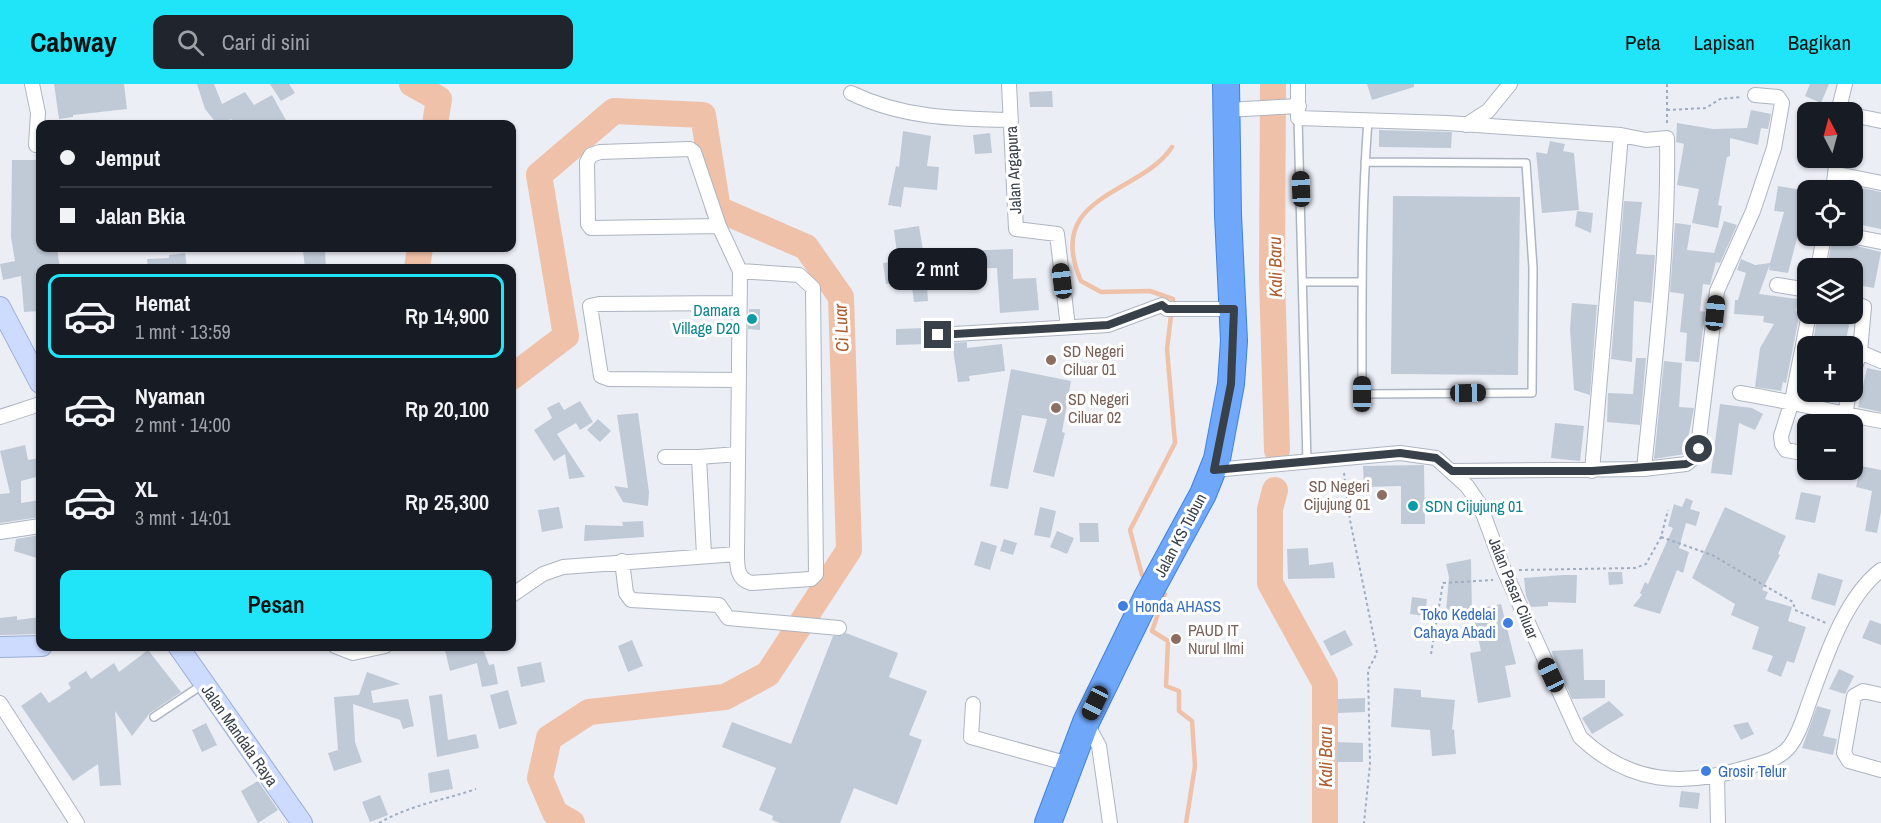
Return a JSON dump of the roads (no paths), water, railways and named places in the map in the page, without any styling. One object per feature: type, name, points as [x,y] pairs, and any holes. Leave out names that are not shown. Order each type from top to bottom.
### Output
[{"type":"highway","name":"Jalan KS Tubun","points":[[1048,823],[1086,722],[1147,597],[1214,470],[1231,384],[1234,309],[1228,215],[1234,110],[1226,84]]},
{"type":"street","points":[[32,84],[38,120]]},
{"type":"street","name":"Jalan Argapura","points":[[1009,84],[1016,229],[1057,234],[1068,327]]},
{"type":"street","points":[[1298,84],[1298,112]]},
{"type":"street","points":[[1466,125],[1488,111],[1510,84]]},
{"type":"street","points":[[1840,102],[1845,84]]},
{"type":"street","points":[[850,93],[879,107],[906,113],[965,119],[1011,120]]},
{"type":"street","points":[[1452,471],[1644,469],[1686,464],[1697,455],[1717,291],[1753,211],[1774,148],[1782,103],[1778,97],[1755,95]]},
{"type":"street","points":[[1234,110],[1278,108],[1368,120],[1621,135],[1646,140],[1667,138],[1668,182],[1662,292],[1644,469]]},
{"type":"street","points":[[1863,117],[1881,121]]},
{"type":"street","points":[[1592,471],[1621,135]]},
{"type":"street","points":[[718,226],[591,228],[588,224],[587,162],[591,155],[600,152],[690,149],[694,152],[718,226],[740,271],[738,573],[744,581],[751,583],[811,579],[816,574],[813,288],[799,275],[740,271]]},
{"type":"street","points":[[1836,180],[1837,168]]},
{"type":"street","points":[[1837,174],[1881,183]]},
{"type":"street","points":[[1863,238],[1881,242]]},
{"type":"street","points":[[1777,285],[1797,289]]},
{"type":"street","points":[[738,303],[599,304],[590,306],[601,376],[609,379],[738,380]]},
{"type":"street","points":[[938,335],[1108,325],[1162,305],[1167,309],[1234,309]]},
{"type":"street","points":[[0,307],[36,374]]},
{"type":"street","points":[[1797,452],[1786,450],[1781,436],[1792,401],[1807,324]]},
{"type":"street","points":[[1863,353],[1881,362]]},
{"type":"street","points":[[1740,393],[1792,401],[1828,414]]},
{"type":"street","points":[[0,417],[36,405]]},
{"type":"street","points":[[1863,421],[1881,421]]},
{"type":"street","name":"Jalan Pasar Ciluar","points":[[1214,470],[1400,453],[1436,458],[1452,471],[1480,505],[1506,574],[1580,737],[1596,752],[1623,768],[1654,776],[1698,780],[1717,777],[1769,761],[1789,747],[1798,733],[1828,652],[1840,628],[1867,580],[1881,570]]},
{"type":"street","points":[[664,457],[738,454]]},
{"type":"street","points":[[699,457],[704,555]]},
{"type":"street","points":[[0,532],[36,527]]},
{"type":"street","points":[[516,593],[543,574],[562,567],[737,554]]},
{"type":"street","points":[[621,561],[626,593],[631,600],[719,605],[728,618],[839,628]]},
{"type":"street","points":[[0,647],[36,646]]},
{"type":"street","name":"Jalan Mandala Raya","points":[[181,651],[302,823]]},
{"type":"street","points":[[1881,695],[1863,691],[1854,696],[1844,753],[1849,760],[1881,770]]},
{"type":"street","points":[[0,703],[77,823]]},
{"type":"street","points":[[973,704],[970,737],[1069,764]]},
{"type":"street","points":[[1086,722],[1099,747],[1110,823]]},
{"type":"street","points":[[1717,777],[1718,823]]},
{"type":"lane","points":[[1298,112],[1305,282],[1307,463]]},
{"type":"lane","points":[[1365,162],[1526,163],[1533,268],[1532,393],[1362,394],[1362,282],[1365,162],[1368,120]]},
{"type":"lane","points":[[1305,282],[1362,282]]},
{"type":"lane","points":[[154,717],[204,684]]},
{"type":"waterway","name":"Ci Luar","points":[[412,84],[439,99],[436,120]]},
{"type":"waterway","name":"Kali Baru","points":[[1273,84],[1272,277],[1277,450]]},
{"type":"waterway","name":"Ci Luar","points":[[516,374],[566,336],[539,175],[614,111],[703,115],[718,209],[806,247],[841,297],[849,550],[768,674],[725,697],[589,712],[549,738],[540,778],[555,813],[572,823]]},
{"type":"waterway","points":[[1146,578],[1142,575],[1130,530],[1175,443],[1167,349],[1173,299],[1150,291],[1101,292],[1081,281],[1073,252],[1075,230],[1085,213],[1101,199],[1158,163],[1172,147]]},
{"type":"waterway","name":"Ci Luar","points":[[418,264],[419,252]]},
{"type":"waterway","name":"Kali Baru","points":[[1275,490],[1270,509],[1270,583],[1325,683],[1325,823]]},
{"type":"waterway","points":[[1160,589],[1165,594],[1152,631],[1168,641],[1166,686],[1179,691],[1179,711],[1192,721],[1195,766],[1186,823]]},
{"type":"place","name":"Damara Village D20","points":[[752,319]]},
{"type":"place","name":"SD Negeri Ciluar 01","points":[[1051,360]]},
{"type":"place","name":"SD Negeri Ciluar 02","points":[[1056,408]]},
{"type":"place","name":"SD Negeri Cijujung 01","points":[[1382,495]]},
{"type":"place","name":"SDN Cijujung 01","points":[[1413,506]]},
{"type":"place","name":"Honda AHASS","points":[[1123,606]]},
{"type":"place","name":"Toko Kedelai Cahaya Abadi","points":[[1508,623]]},
{"type":"place","name":"PAUD IT Nurul Ilmi","points":[[1176,639]]},
{"type":"place","name":"Grosir Telur","points":[[1706,771]]}]
